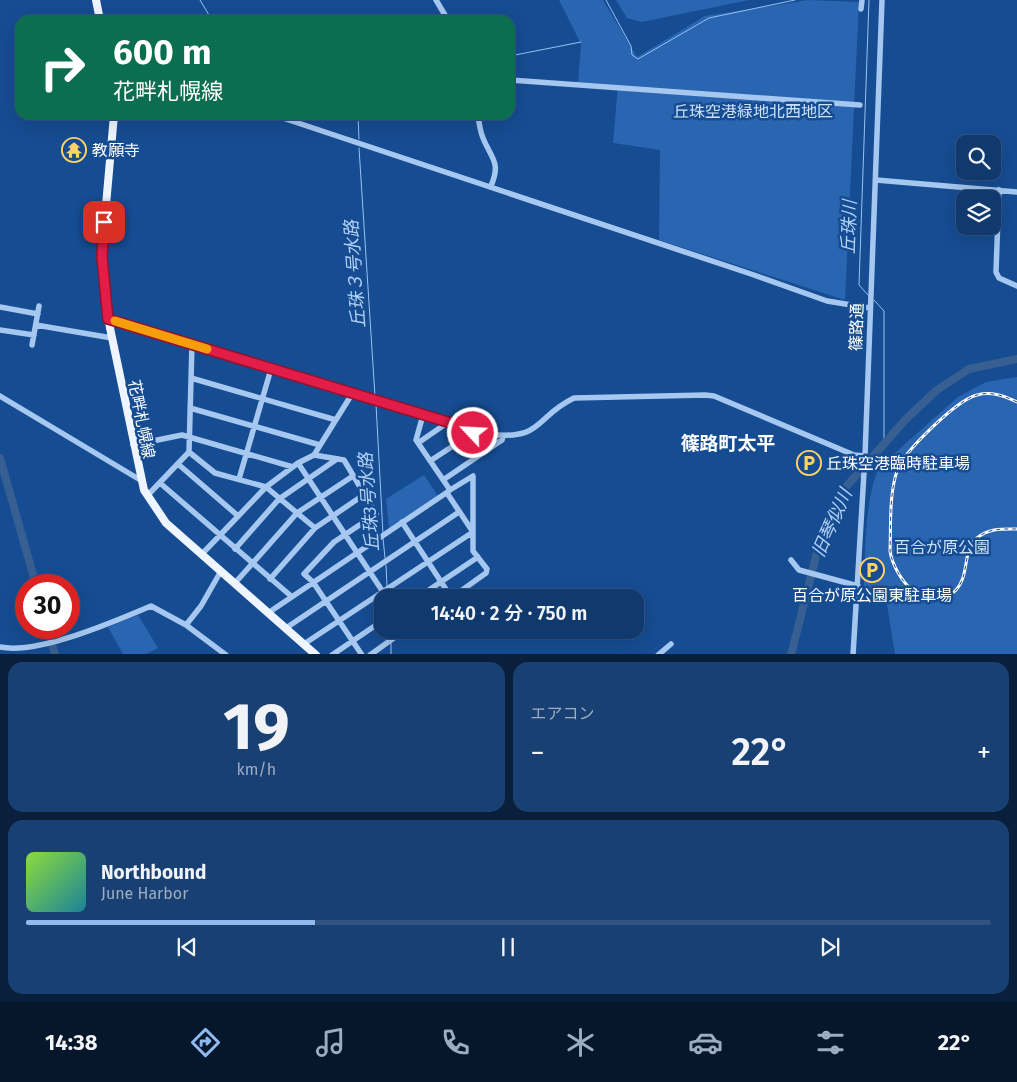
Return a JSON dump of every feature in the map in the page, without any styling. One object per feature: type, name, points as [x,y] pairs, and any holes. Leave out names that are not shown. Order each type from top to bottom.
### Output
[{"type":"main road","points":[[96,0],[99,15]]},
{"type":"main road","name":"花畔札幌線","points":[[114,120],[102,257],[108,319],[133,445],[147,496],[166,523],[316,654]]},
{"type":"street","points":[[436,0],[445,15]]},
{"type":"street","name":"篠路通","points":[[853,654],[865,457],[882,0]]},
{"type":"street","points":[[515,80],[860,105]]},
{"type":"street","points":[[289,120],[491,186],[827,301],[870,306]]},
{"type":"street","points":[[479,120],[483,139],[496,165],[496,173],[491,186]]},
{"type":"street","points":[[876,180],[999,190]]},
{"type":"street","points":[[1001,190],[1017,192]]},
{"type":"street","points":[[997,235],[996,272],[999,278],[1017,286]]},
{"type":"street","points":[[32,345],[40,306]]},
{"type":"street","points":[[0,307],[38,314]]},
{"type":"street","points":[[108,319],[445,422],[503,436],[522,435],[532,430],[562,404],[574,398],[705,395],[714,396],[839,449],[865,457]]},
{"type":"street","points":[[36,325],[112,338]]},
{"type":"street","points":[[0,330],[34,335]]},
{"type":"street","points":[[147,496],[189,452],[192,344]]},
{"type":"street","points":[[239,479],[271,369]]},
{"type":"street","points":[[191,378],[336,420]]},
{"type":"street","points":[[202,554],[237,515],[266,487],[296,465],[314,455],[352,394]]},
{"type":"street","points":[[0,396],[142,481]]},
{"type":"street","points":[[190,408],[320,445]]},
{"type":"street","points":[[423,415],[416,440],[443,480],[459,512],[473,532]]},
{"type":"street","points":[[418,443],[444,425],[445,422]]},
{"type":"street","points":[[430,461],[473,433],[474,430]]},
{"type":"street","points":[[133,445],[182,434],[296,465],[308,479],[370,571],[385,589]]},
{"type":"street","points":[[443,480],[502,440],[503,436]]},
{"type":"street","points":[[189,452],[215,472],[266,487],[315,528]]},
{"type":"street","points":[[314,455],[344,460],[376,514],[334,542],[304,574],[313,582],[362,654]]},
{"type":"street","points":[[235,549],[280,499],[337,459]]},
{"type":"street","points":[[178,464],[237,515]]},
{"type":"street","points":[[235,583],[297,513],[353,476]]},
{"type":"street","points":[[268,613],[290,596],[473,476],[473,551],[487,569],[486,573],[463,589]]},
{"type":"street","points":[[160,483],[290,596]]},
{"type":"street","points":[[270,579],[315,528],[364,494]]},
{"type":"street","points":[[286,628],[459,512]]},
{"type":"street","points":[[402,522],[446,589]]},
{"type":"street","points":[[388,589],[473,532]]},
{"type":"street","points":[[430,589],[478,557]]},
{"type":"street","points":[[791,560],[799,570],[858,586]]},
{"type":"street","points":[[186,625],[201,606],[221,571]]},
{"type":"street","points":[[304,644],[374,598]]},
{"type":"street","points":[[0,647],[13,649],[64,640],[90,632],[151,606],[186,625],[226,654]]},
{"type":"street","points":[[332,654],[374,626]]},
{"type":"street","points":[[370,654],[392,639]]},
{"type":"street","points":[[658,654],[671,644]]},
{"type":"street","points":[[36,646],[36,654]]},
{"type":"green space","name":"丘珠空港緑地北西地区","points":[[559,0],[603,0],[637,57],[705,16],[808,0],[859,2],[845,300],[659,240],[660,150],[613,143],[618,85],[578,82],[581,44]]},
{"type":"green space","points":[[616,0],[749,0],[642,22],[627,18]]},
{"type":"green space","name":"百合が原公園","points":[[1017,377],[1017,654],[895,654],[886,599],[863,598],[866,531],[870,497],[879,467],[958,397],[986,382]]},
{"type":"green space","points":[[424,475],[438,496],[389,529],[386,499]]},
{"type":"green space","points":[[138,615],[158,648],[146,654],[123,654],[108,627]]},
{"type":"waterway","points":[[200,0],[209,15]]},
{"type":"waterway","points":[[606,0],[631,46],[632,55],[638,59],[709,18],[795,0]]},
{"type":"waterway","name":"丘珠川","points":[[869,0],[859,285],[869,296]]},
{"type":"waterway","points":[[515,55],[581,42]]},
{"type":"waterway","name":"丘珠３号水路","points":[[358,120],[359,139]]},
{"type":"waterway","name":"丘珠３号水路","points":[[359,148],[375,396]]},
{"type":"waterway","name":"丘珠川","points":[[874,300],[884,311],[884,445]]},
{"type":"waterway","name":"旧琴似川","points":[[791,654],[819,544],[834,506],[845,488],[906,419],[937,390],[969,369],[1017,359]]},
{"type":"waterway","name":"丘珠3号水路","points":[[376,404],[383,534]]},
{"type":"waterway","points":[[0,458],[33,574]]},
{"type":"waterway","name":"丘珠3号水路","points":[[383,538],[385,558]]},
{"type":"waterway","name":"丘珠3号水路","points":[[386,565],[387,586]]},
{"type":"waterway","points":[[51,639],[55,654]]},
{"type":"waterway","name":"丘珠3号水路","points":[[391,643],[391,654]]},
{"type":"railway","points":[[1017,402],[993,394],[977,395],[957,406],[920,439],[902,462],[894,480],[890,551],[898,573],[905,583],[924,598],[934,600],[945,598],[956,590],[963,577],[969,549],[977,538],[991,531],[1017,529]]},
{"type":"slow traffic","points":[[115,321],[207,349]]},
{"type":"place","name":"教願寺","points":[[74,150]]},
{"type":"place","name":"丘珠空港臨時駐車場","points":[[809,463]]},
{"type":"place","name":"百合が原公園東駐車場","points":[[872,570]]},
{"type":"district","name":"篠路町太平","points":[[728,443]]},
{"type":"route","points":[[104,222],[102,257],[108,319],[343,392],[474,430],[473,433]]}]
